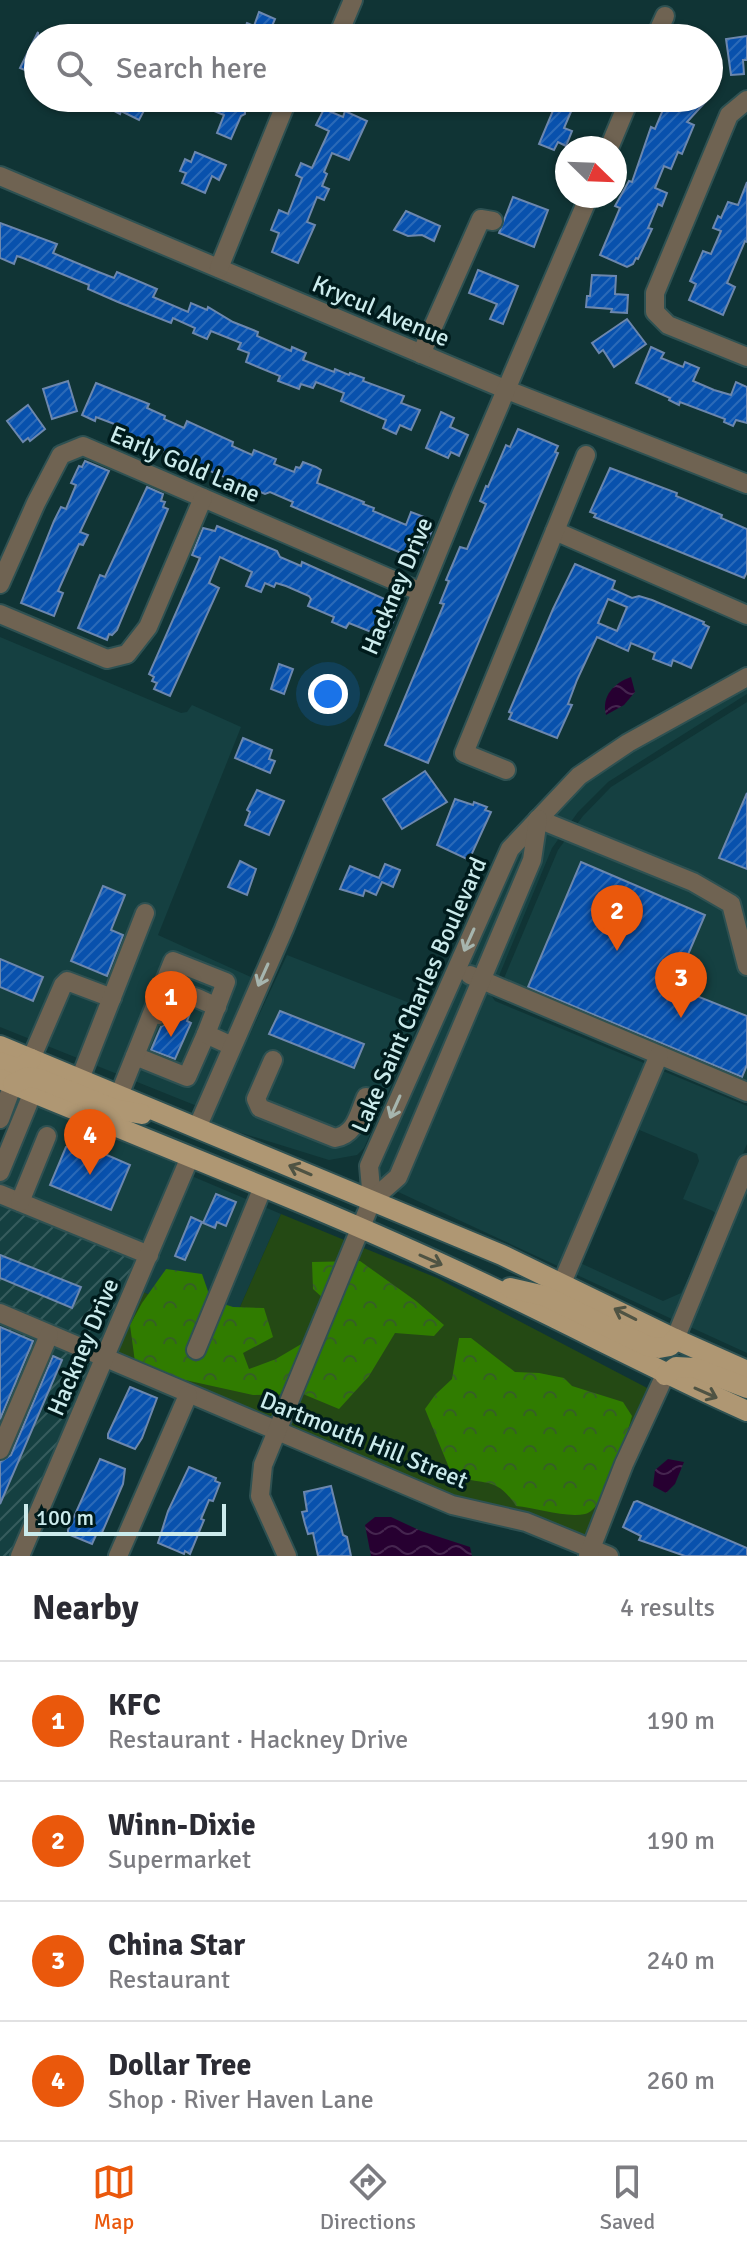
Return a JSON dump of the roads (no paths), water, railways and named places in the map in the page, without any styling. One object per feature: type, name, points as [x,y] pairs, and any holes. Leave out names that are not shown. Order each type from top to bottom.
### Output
[{"type":"main road","points":[[0,1046],[80,1079],[117,1102]]},
{"type":"main road","points":[[0,1062],[17,1068],[25,1067],[31,1059]]},
{"type":"main road","points":[[15,1085],[28,1077],[40,1079],[170,1117],[562,1283],[747,1371]]},
{"type":"main road","points":[[15,1085],[475,1279],[665,1375],[747,1411]]},
{"type":"main road","points":[[475,1279],[545,1296],[647,1346],[670,1346],[675,1339]]},
{"type":"main road","points":[[665,1375],[676,1367],[695,1368],[747,1388]]},
{"type":"street","points":[[343,24],[353,0]]},
{"type":"street","points":[[661,24],[665,16]]},
{"type":"street","points":[[747,100],[729,115],[655,293],[655,312],[668,325],[747,357]]},
{"type":"street","points":[[219,268],[282,112]]},
{"type":"street","points":[[614,136],[624,112]]},
{"type":"street","name":"Krycul Avenue","points":[[0,176],[507,390],[747,484]]},
{"type":"street","name":"Hackney Drive","points":[[197,1128],[284,929],[421,592],[584,208]]},
{"type":"street","points":[[421,354],[481,219],[493,221]]},
{"type":"street","name":"Early Gold Lane","points":[[0,584],[61,455],[83,446],[421,592]]},
{"type":"street","points":[[506,770],[464,753],[586,455]]},
{"type":"street","points":[[0,614],[107,659],[127,654],[148,627],[203,498]]},
{"type":"street","points":[[555,531],[747,615]]},
{"type":"street","name":"Lake Saint Charles Boulevard","points":[[372,1200],[369,1166],[510,849],[579,776],[628,743],[747,677]]},
{"type":"street","points":[[538,819],[693,882],[731,904],[747,966]]},
{"type":"street","name":"Lake Saint Charles Boulevard","points":[[287,1556],[260,1496],[263,1465],[372,1200],[398,1177],[532,860],[538,819]]},
{"type":"street","points":[[80,1079],[145,913]]},
{"type":"street","points":[[173,961],[226,982],[187,1077],[138,1057],[173,961]]},
{"type":"street","points":[[456,969],[747,1092]]},
{"type":"street","points":[[31,1059],[67,981],[112,998]]},
{"type":"street","points":[[117,1102],[169,999],[183,994],[217,1007]]},
{"type":"street","points":[[206,1034],[232,1046]]},
{"type":"street","points":[[562,1283],[659,1055]]},
{"type":"street","points":[[273,1060],[256,1099],[260,1108],[335,1138],[346,1136],[352,1129],[366,1097]]},
{"type":"street","points":[[0,1119],[15,1085]]},
{"type":"street","points":[[0,1172],[15,1085]]},
{"type":"street","points":[[20,1202],[47,1136]]},
{"type":"street","name":"Hackney Drive","points":[[20,1556],[190,1157]]},
{"type":"street","points":[[675,1339],[747,1164]]},
{"type":"street","points":[[196,1350],[263,1187]]},
{"type":"street","points":[[0,1194],[149,1255]]},
{"type":"street","name":"Dartmouth Hill Street","points":[[0,1313],[452,1505],[526,1522],[589,1552],[609,1556]]},
{"type":"street","points":[[0,1450],[49,1335]]},
{"type":"street","points":[[589,1552],[624,1464],[665,1375]]},
{"type":"street","points":[[118,1556],[188,1395]]},
{"type":"water","points":[[631,677],[635,692],[624,705],[606,715],[605,702],[610,691]]},
{"type":"water","points":[[668,1459],[684,1462],[675,1484],[666,1493],[653,1486],[655,1470]]},
{"type":"water","points":[[375,1517],[391,1517],[421,1531],[470,1547],[472,1556],[371,1556],[365,1525]]},
{"type":"place","name":"Winn-Dixie","points":[[617,951]]},
{"type":"place","name":"China Star","points":[[681,1018]]},
{"type":"place","name":"KFC","points":[[171,1037]]},
{"type":"place","name":"Dollar Tree","points":[[90,1175]]}]
